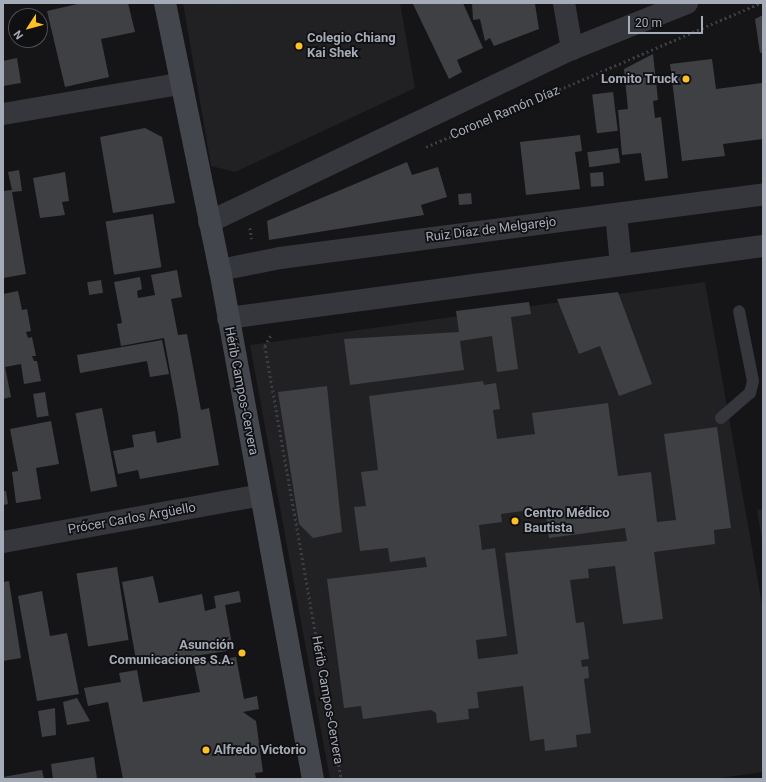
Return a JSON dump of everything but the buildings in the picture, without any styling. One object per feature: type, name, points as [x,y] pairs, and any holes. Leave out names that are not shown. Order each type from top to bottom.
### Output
[{"type":"main road","name":"Hérib Campos-Cervera","points":[[165,3],[179,84],[220,270],[313,779]]},
{"type":"street","points":[[564,3],[572,49]]},
{"type":"street","name":"Coronel Ramón Díaz","points":[[209,222],[572,49],[687,3]]},
{"type":"street","points":[[3,114],[179,84]]},
{"type":"street","name":"Ruiz Díaz de Melgarejo","points":[[220,270],[280,258],[763,194]]},
{"type":"street","points":[[616,214],[621,265]]},
{"type":"street","points":[[228,318],[763,246]]},
{"type":"street","name":"Prócer Carlos Argüello","points":[[3,542],[261,495]]},
{"type":"lane","points":[[721,418],[743,401],[753,381],[739,311]]},
{"type":"path","name":"Coronel Ramón Díaz","points":[[417,151],[761,3]]},
{"type":"path","points":[[249,224],[253,243]]},
{"type":"path","name":"Hérib Campos-Cervera","points":[[270,338],[265,346],[341,779]]},
{"type":"shaded area","name":"Colegio Chiang Kai Shek","points":[[183,3],[400,3],[415,88],[235,172],[211,166]]},
{"type":"shaded area","points":[[212,3],[254,3],[213,10]]},
{"type":"shaded area","name":"Centro Médico Bautista","points":[[705,282],[763,610],[763,772],[713,779],[330,779],[250,345]]},
{"type":"shaded area","points":[[763,509],[763,546],[757,510]]},
{"type":"place","name":"Colegio Chiang Kai Shek","points":[[299,46]]},
{"type":"place","name":"Lomito Truck","points":[[686,79]]},
{"type":"place","name":"Centro Médico Bautista","points":[[515,521]]},
{"type":"place","name":"Asunción Comunicaciones S.A.","points":[[242,653]]},
{"type":"place","name":"Alfredo Victorio","points":[[206,750]]}]
